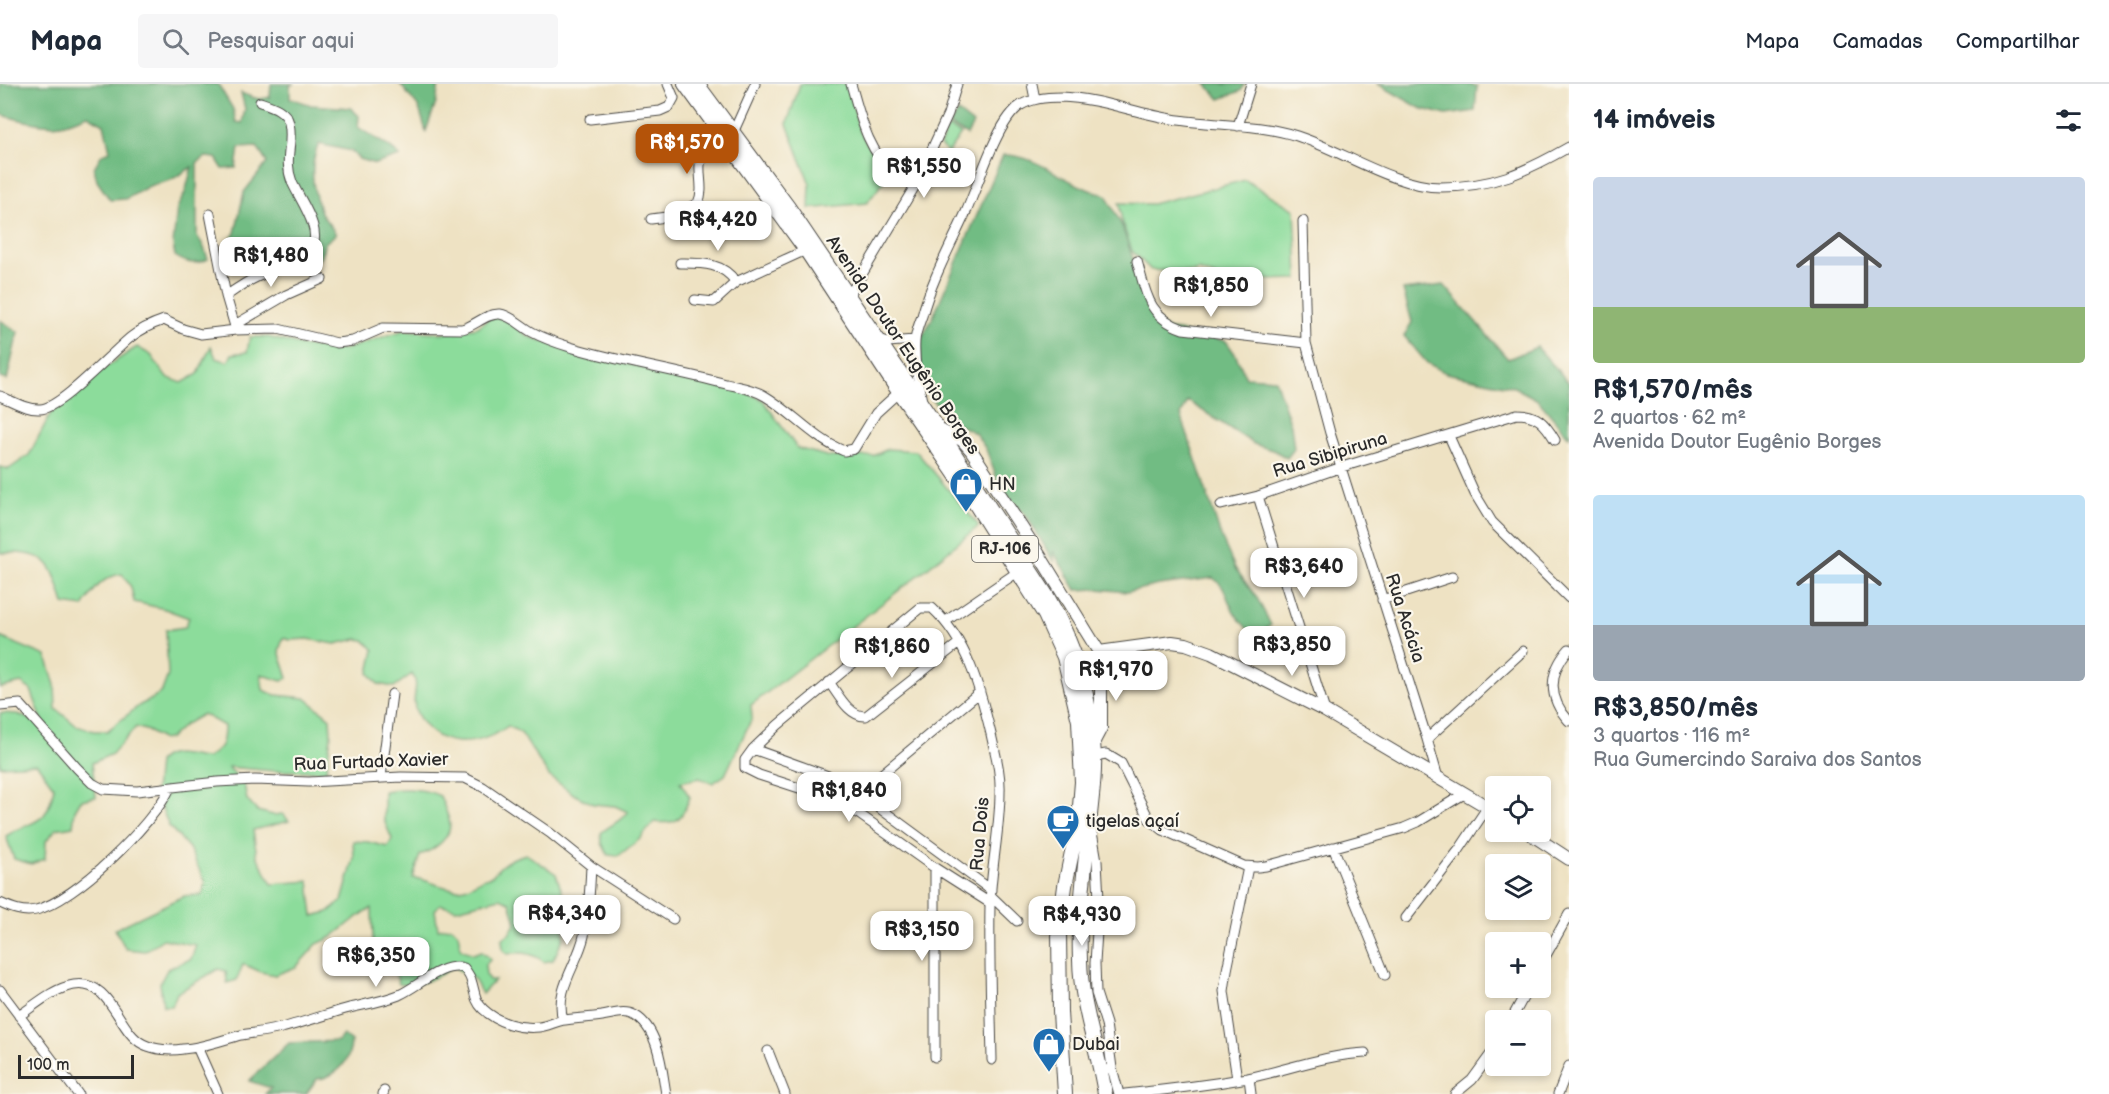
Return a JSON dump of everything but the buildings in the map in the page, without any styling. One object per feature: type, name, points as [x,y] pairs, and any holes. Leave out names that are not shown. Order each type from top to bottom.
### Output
[{"type":"highway","name":"Avenida Doutor Eugênio Borges","points":[[685,84],[806,250],[1019,571],[1053,629],[1064,657],[1082,739],[1081,799],[1060,920],[1058,957],[1065,1094]]},
{"type":"highway","name":"Avenida Doutor Eugênio Borges","points":[[697,84],[788,207],[849,296],[1026,562],[1058,615],[1080,672],[1094,749],[1090,821],[1081,903],[1080,962],[1087,1021],[1097,1053],[1108,1072],[1105,1094]]},
{"type":"highway","points":[[1060,920],[1064,942],[1066,1015],[1072,1094]]},
{"type":"highway","points":[[1080,962],[1077,981],[1084,1026],[1100,1094]]},
{"type":"main road","points":[[939,430],[962,440],[971,450],[1099,652],[1101,728],[1094,749]]},
{"type":"main road","points":[[1099,652],[1156,643],[1186,644],[1212,653],[1325,711],[1485,806]]},
{"type":"main road","points":[[1544,842],[1568,856]]},
{"type":"street","points":[[590,119],[665,109],[674,98],[668,84]]},
{"type":"street","points":[[734,133],[755,84]]},
{"type":"street","points":[[851,84],[861,117],[878,155],[896,175],[915,186]]},
{"type":"street","points":[[849,296],[915,186],[948,114],[957,84]]},
{"type":"street","points":[[1032,84],[1035,99]]},
{"type":"street","points":[[1238,126],[1251,84]]},
{"type":"street","points":[[923,409],[916,367],[915,340],[928,293],[1000,132],[1020,106],[1035,99],[1060,97],[1092,101],[1171,119],[1267,129],[1297,136],[1388,174],[1421,184],[1441,187],[1472,185],[1510,177],[1537,166],[1569,147]]},
{"type":"street","points":[[226,296],[255,278],[298,260],[310,250],[314,243],[315,231],[292,182],[287,165],[289,122],[283,113],[260,102]]},
{"type":"street","points":[[651,219],[674,216],[698,203],[702,190],[700,165],[703,154],[719,131]]},
{"type":"street","points":[[210,214],[226,296],[236,327]]},
{"type":"street","name":"Rua Acácia","points":[[1303,222],[1306,343],[1324,412],[1438,779]]},
{"type":"street","points":[[695,300],[714,302],[736,282],[806,250]]},
{"type":"street","points":[[1137,261],[1147,297],[1154,310],[1172,325],[1183,329],[1306,343]]},
{"type":"street","points":[[680,263],[704,263],[717,266],[727,270],[736,282]]},
{"type":"street","points":[[236,327],[286,295],[322,279]]},
{"type":"street","points":[[0,396],[36,409],[47,408],[84,380],[131,337],[148,326],[164,320],[201,334],[236,327],[278,329],[337,343],[353,341],[383,328],[462,329],[499,314],[507,316],[532,332],[569,346],[632,364],[654,366],[764,395],[844,451],[854,449],[876,413],[899,392]]},
{"type":"street","points":[[875,337],[888,342],[915,340]]},
{"type":"street","name":"Rua Sibipiruna","points":[[1221,505],[1258,496],[1342,467],[1517,414],[1535,416],[1545,423],[1555,440]]},
{"type":"street","points":[[1449,436],[1475,494],[1492,522],[1569,598]]},
{"type":"street","points":[[1258,496],[1325,711]]},
{"type":"street","points":[[991,896],[935,868],[849,807],[830,798],[749,771],[745,768],[745,760],[753,749],[829,682],[920,608],[932,608],[946,621],[1019,571]]},
{"type":"street","points":[[1382,600],[1452,577]]},
{"type":"street","name":"Rua Dois","points":[[946,621],[959,643],[980,692],[998,764],[1000,813],[991,896],[992,1060]]},
{"type":"street","points":[[829,682],[852,711],[857,715],[866,716],[959,643]]},
{"type":"street","points":[[1569,649],[1559,662],[1554,679],[1556,698],[1569,721]]},
{"type":"street","points":[[1417,766],[1428,744],[1523,651]]},
{"type":"street","points":[[849,807],[860,793],[980,692]]},
{"type":"street","points":[[381,777],[392,694]]},
{"type":"street","name":"Rua Furtado Xavier","points":[[0,705],[20,704],[85,776],[102,789],[137,791],[255,780],[309,782],[381,777],[454,776],[475,782],[550,833],[591,866],[673,919]]},
{"type":"street","points":[[753,749],[828,776],[860,793],[991,896],[1017,921]]},
{"type":"street","points":[[1094,749],[1121,763],[1149,819],[1162,830],[1248,867],[1266,866],[1411,825],[1464,794]]},
{"type":"street","points":[[0,903],[23,911],[33,911],[58,901],[121,850],[147,824],[163,804],[170,788]]},
{"type":"street","points":[[1406,918],[1485,818]]},
{"type":"street","points":[[1090,821],[1099,900],[1095,963],[1096,993],[1106,1024],[1108,1072],[1119,1094]]},
{"type":"street","points":[[1333,846],[1384,975]]},
{"type":"street","points":[[563,1020],[560,1000],[584,939],[591,866]]},
{"type":"street","points":[[1238,1079],[1224,991],[1248,867]]},
{"type":"street","points":[[935,868],[935,1057]]},
{"type":"street","points":[[1551,946],[1569,914]]},
{"type":"street","points":[[19,1016],[60,990],[74,985],[84,985],[104,995],[129,1032],[144,1045],[173,1050],[197,1047],[282,1028],[379,1001],[400,994],[453,966],[464,968],[471,980],[478,1004],[503,1022],[527,1028],[540,1027],[563,1020],[617,1014],[634,1015],[652,1036],[659,1053],[666,1094]]},
{"type":"street","points":[[0,990],[78,1094]]},
{"type":"street","points":[[197,1047],[218,1094]]},
{"type":"street","points":[[768,1051],[785,1094]]},
{"type":"street","points":[[1125,1094],[1177,1092],[1249,1078],[1327,1058],[1365,1053]]},
{"type":"street","points":[[1455,1094],[1472,1080],[1485,1062]]},
{"type":"street","points":[[1560,1093],[1569,1066]]},
{"type":"street","points":[[1249,1078],[1251,1094]]},
{"type":"green space","points":[[0,84],[218,84],[233,109],[236,122],[242,123],[245,109],[241,93],[262,99],[270,97],[271,84],[294,84],[290,85],[290,98],[311,105],[351,108],[359,116],[358,127],[400,156],[375,164],[359,159],[351,151],[319,144],[313,168],[315,194],[321,213],[336,234],[325,243],[321,257],[309,268],[287,264],[249,264],[229,255],[224,249],[235,233],[244,192],[267,163],[257,147],[239,148],[236,168],[223,169],[216,158],[206,157],[197,163],[197,236],[208,259],[191,263],[175,256],[173,244],[177,208],[185,193],[192,167],[171,180],[149,186],[126,199],[110,200],[97,181],[94,168],[102,154],[110,151],[104,124],[88,115],[55,125],[30,122],[0,114]]},
{"type":"green space","points":[[400,84],[439,84],[436,103],[426,131],[419,108]]},
{"type":"green space","points":[[800,84],[848,84],[859,130],[887,177],[867,203],[809,209],[810,184],[787,124]]},
{"type":"green space","points":[[1206,84],[1245,84],[1241,91],[1220,99]]},
{"type":"green space","points":[[1378,84],[1477,86],[1475,111],[1446,115],[1420,108]]},
{"type":"green space","points":[[958,112],[973,124],[967,135],[949,125]]},
{"type":"green space","points":[[948,127],[961,134],[948,153],[940,145]]},
{"type":"green space","points":[[1003,155],[1025,158],[1094,192],[1106,195],[1122,226],[1152,315],[1164,328],[1226,341],[1246,377],[1275,379],[1291,425],[1294,449],[1287,458],[1254,444],[1188,401],[1181,415],[1222,539],[1235,568],[1256,596],[1271,625],[1255,637],[1236,614],[1222,587],[1213,578],[1127,592],[1098,589],[1076,590],[1053,551],[1054,562],[1026,515],[1001,490],[986,449],[975,433],[948,419],[928,394],[920,362],[920,340],[932,319]]},
{"type":"green space","points":[[1245,180],[1295,210],[1298,279],[1226,281],[1199,270],[1193,272],[1151,270],[1132,251],[1122,222],[1119,203],[1152,204]]},
{"type":"green space","points":[[1444,285],[1508,359],[1537,347],[1569,383],[1569,437],[1538,400],[1514,387],[1446,373],[1427,363],[1404,336],[1412,322],[1403,290]]},
{"type":"green space","points":[[492,316],[512,321],[527,336],[595,357],[696,378],[753,395],[763,400],[797,448],[830,457],[873,456],[888,449],[916,451],[979,526],[751,705],[752,718],[725,775],[713,783],[699,778],[680,782],[690,797],[678,819],[669,822],[654,822],[640,839],[618,856],[608,855],[602,843],[601,833],[628,812],[615,806],[593,804],[575,795],[549,776],[521,733],[508,726],[496,734],[469,742],[444,739],[424,724],[416,711],[414,701],[416,683],[412,674],[394,687],[378,684],[369,673],[374,650],[364,640],[357,639],[335,644],[308,639],[283,638],[279,651],[288,678],[281,681],[261,674],[263,690],[275,695],[305,698],[330,718],[331,735],[326,771],[274,771],[228,767],[244,783],[247,800],[257,811],[273,815],[283,814],[289,821],[253,830],[257,856],[272,884],[309,881],[313,916],[328,912],[342,901],[354,858],[353,841],[388,847],[392,839],[384,820],[384,791],[420,790],[440,796],[450,826],[442,842],[420,855],[413,878],[452,889],[465,888],[492,876],[507,862],[526,854],[556,874],[564,898],[577,916],[563,918],[564,937],[553,960],[544,962],[531,955],[508,954],[503,950],[502,939],[510,933],[516,922],[510,902],[500,898],[456,909],[440,904],[435,910],[438,929],[452,927],[458,933],[461,949],[473,954],[481,951],[491,959],[485,965],[486,975],[489,980],[495,980],[482,994],[474,979],[454,967],[428,981],[407,985],[399,984],[393,966],[368,969],[373,941],[372,908],[332,937],[317,944],[296,967],[275,975],[243,964],[237,980],[227,983],[226,971],[218,969],[177,993],[172,1006],[163,1006],[160,983],[168,968],[191,959],[196,945],[163,939],[145,951],[126,949],[115,929],[184,896],[202,895],[205,882],[189,848],[169,826],[155,792],[158,762],[175,754],[207,758],[221,745],[224,726],[203,714],[184,725],[170,738],[163,740],[136,727],[112,754],[92,763],[96,797],[81,800],[75,810],[73,826],[56,829],[46,841],[45,859],[31,864],[14,859],[6,836],[43,816],[51,800],[54,787],[37,764],[0,766],[0,713],[17,714],[44,725],[31,690],[21,683],[0,688],[0,637],[46,656],[55,685],[56,709],[77,726],[94,731],[107,731],[162,691],[168,675],[166,630],[185,627],[189,618],[165,609],[134,602],[131,587],[122,574],[103,581],[83,607],[64,604],[55,575],[46,562],[27,554],[0,553],[0,467],[9,469],[29,455],[51,413],[100,371],[137,347],[151,355],[166,377],[182,383],[198,374],[211,346],[216,358],[228,362],[232,354],[247,352],[250,337],[268,337],[304,346],[343,350],[404,330],[443,333],[478,327]]},
{"type":"green space","points":[[0,320],[18,332],[7,380],[0,378]]},
{"type":"green space","points":[[343,1035],[351,1041],[345,1062],[336,1072],[317,1079],[306,1094],[265,1094],[271,1088],[249,1081],[289,1043],[338,1041]]},
{"type":"place","name":"HN","points":[[966,513]]},
{"type":"place","name":"tigelas açaí","points":[[1063,850]]},
{"type":"place","name":"Dubai","points":[[1049,1073]]}]
